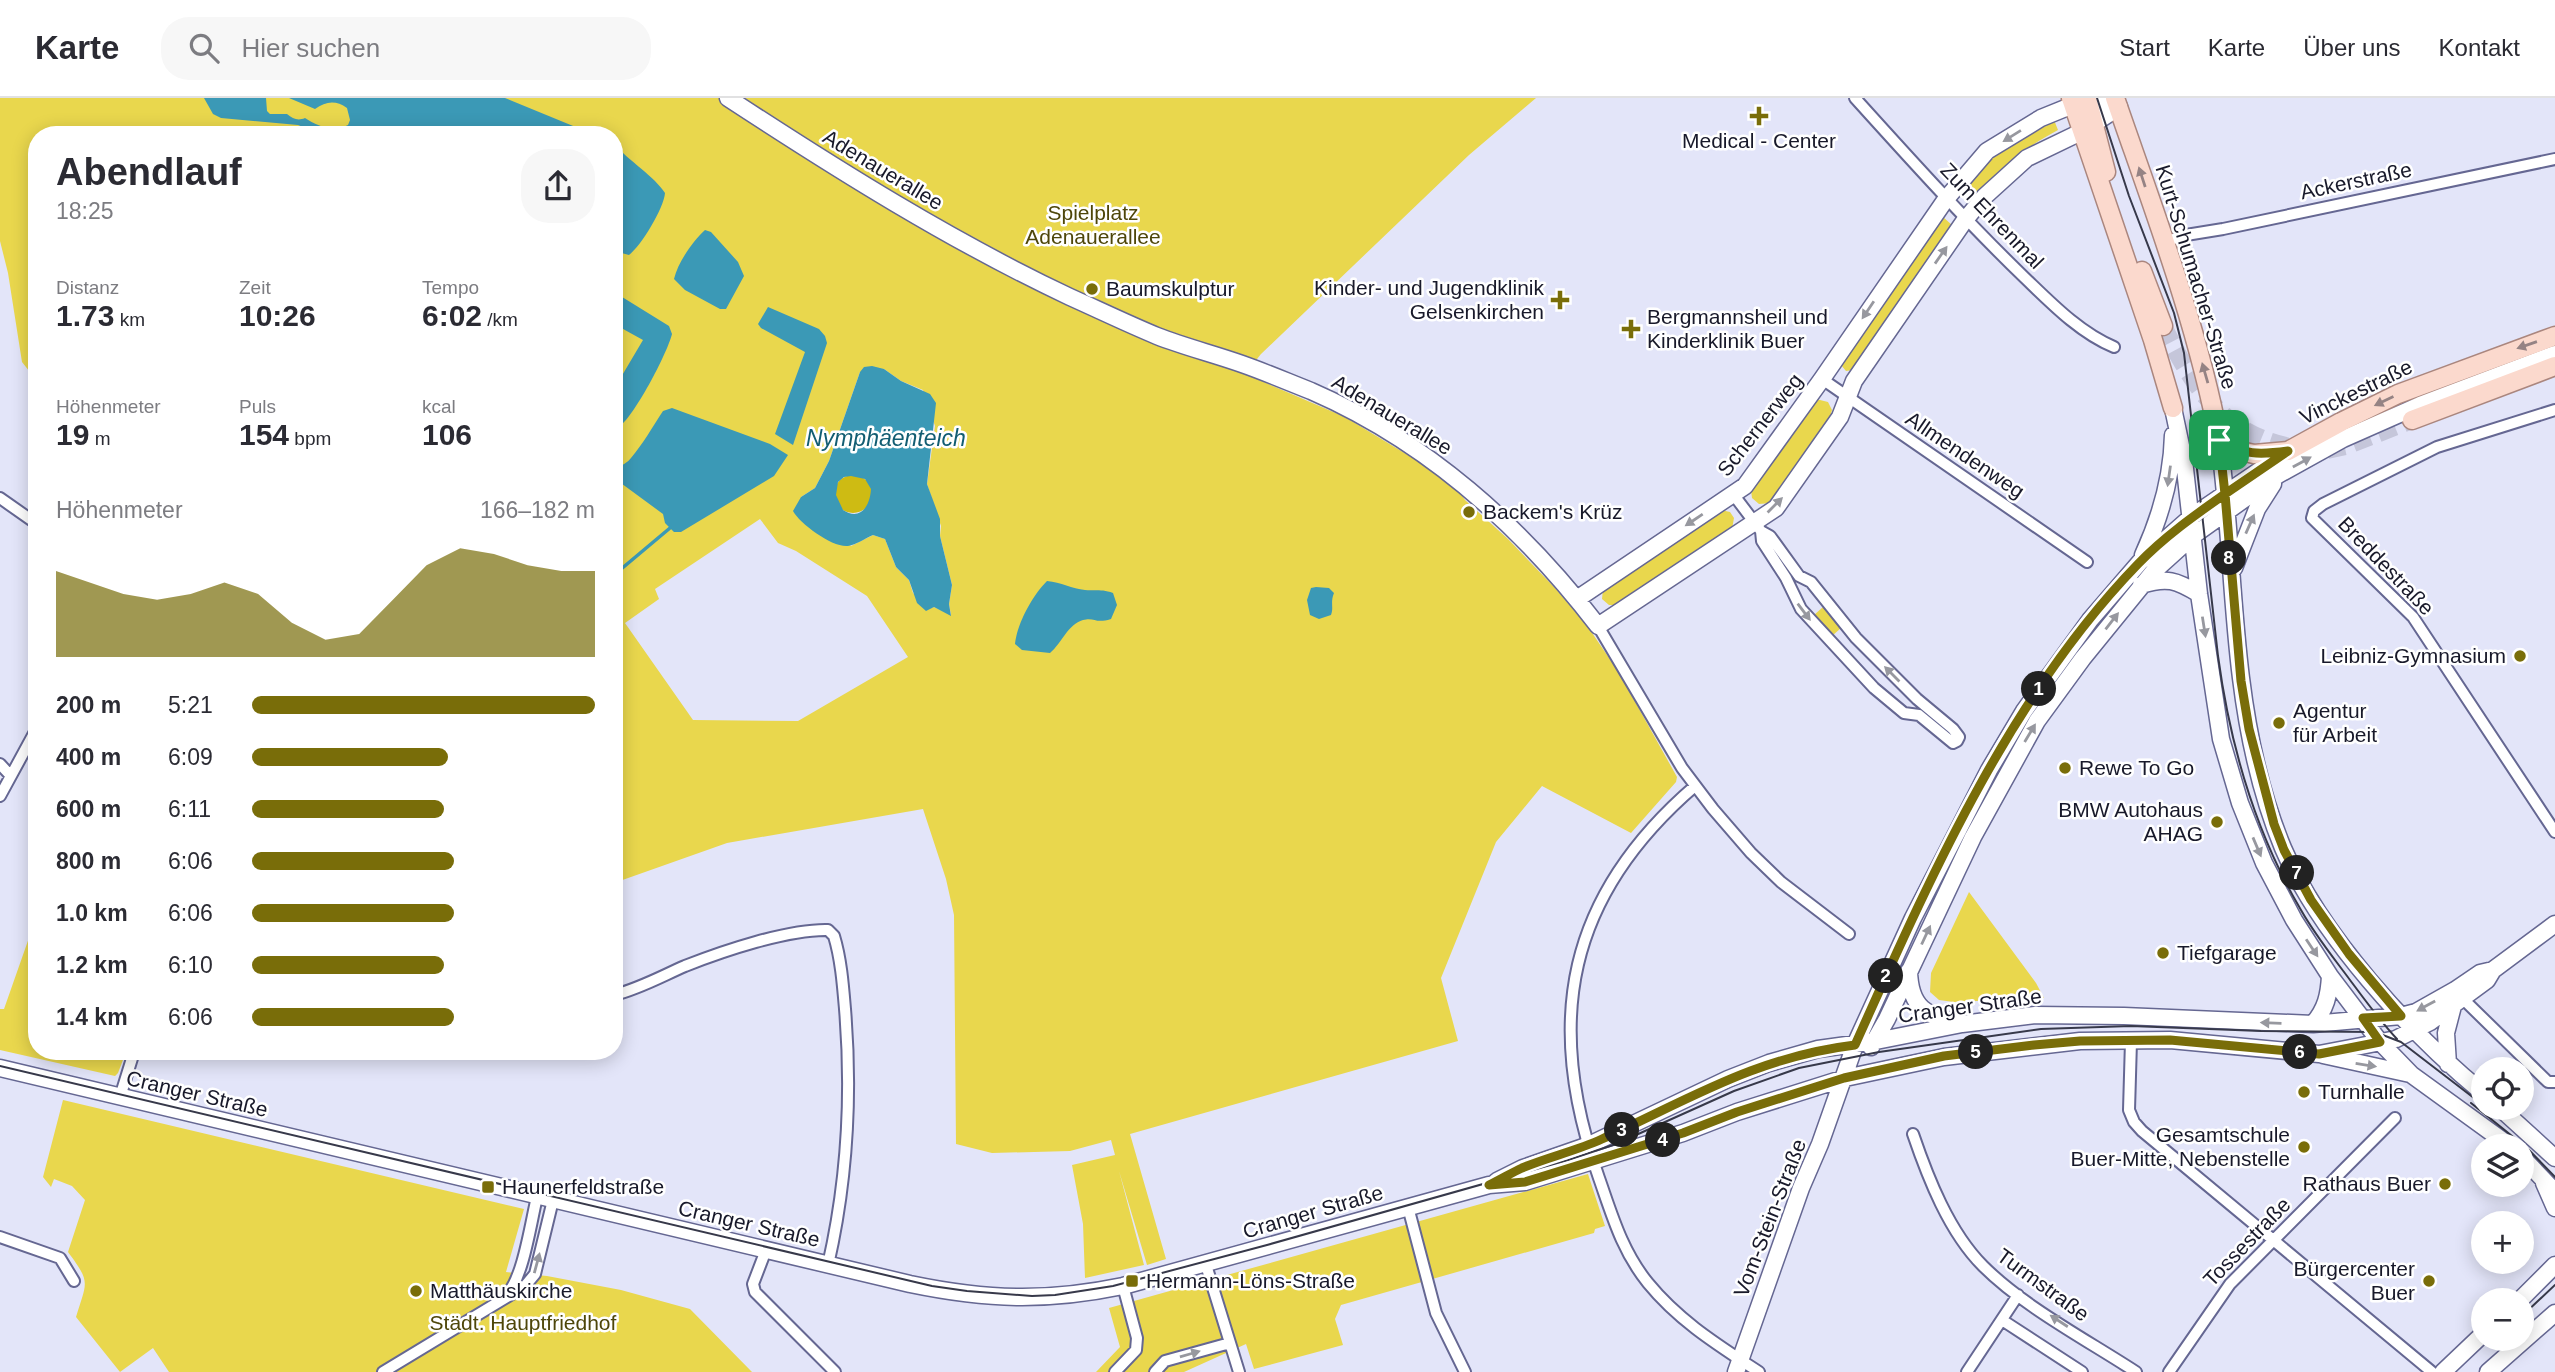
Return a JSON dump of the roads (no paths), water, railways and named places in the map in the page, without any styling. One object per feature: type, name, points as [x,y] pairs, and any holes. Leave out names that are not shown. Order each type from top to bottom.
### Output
[{"type":"main road","name":"Adenauerallee","points":[[728,98],[900,206],[1036,281],[1158,336],[1244,365],[1312,392],[1377,425],[1426,456],[1478,497],[1577,598],[1598,626]]},
{"type":"main road","name":"Schernerweg","points":[[1577,598],[1745,485],[1822,379],[1945,199],[1987,151],[2041,118],[2080,101]]},
{"type":"main road","points":[[2117,103],[2080,101],[2173,408],[2184,460],[2199,594],[2221,739],[2240,803],[2255,843],[2294,920],[2330,976],[2380,1042],[2412,1075],[2493,1134]]},
{"type":"main road","points":[[1598,626],[1758,526],[1776,508],[1840,417],[1854,381],[1983,197],[2027,158],[2088,127],[2117,103]]},
{"type":"main road","name":"Kurt-Schumacher-Straße","points":[[2117,103],[2209,388],[2219,440],[2240,669],[2249,729],[2260,777],[2284,850],[2311,900],[2349,954],[2414,1030],[2471,1083]]},
{"type":"main road","points":[[2088,127],[2163,326]]},
{"type":"main road","name":"Vinckestraße","points":[[2191,517],[2288,451],[2398,394],[2555,336]]},
{"type":"main road","name":"Vinckestraße","points":[[2194,534],[2278,475],[2343,439],[2420,405],[2555,354]]},
{"type":"main road","points":[[2412,421],[2555,366]]},
{"type":"main road","points":[[2140,562],[2162,511],[2168,485],[2173,408]]},
{"type":"main road","points":[[2219,440],[2236,450],[2254,454],[2288,451]]},
{"type":"main road","points":[[2231,577],[2257,509],[2278,475]]},
{"type":"main road","name":"Vom-Stein-Straße","points":[[1738,1366],[1855,1045],[1913,918],[1989,769],[2024,711],[2090,620],[2140,562],[2191,517]]},
{"type":"main road","name":"Vom-Stein-Straße","points":[[1844,1078],[1876,1041],[1973,837],[2032,730],[2083,658],[2141,585],[2194,534]]},
{"type":"main road","points":[[2141,585],[2166,580],[2180,582],[2199,594]]},
{"type":"main road","points":[[2448,1064],[2446,1033],[2456,998],[2480,973],[2493,970],[2555,924]]},
{"type":"main road","points":[[1909,970],[1910,990],[1915,1003],[1935,1016],[1962,1024]]},
{"type":"main road","points":[[2313,1024],[2326,1004],[2330,976]]},
{"type":"main road","name":"Cranger Straße","points":[[1591,1153],[1683,1133],[1737,1112],[1844,1078],[1944,1056],[2080,1041],[2170,1040],[2319,1054],[2396,1039],[2414,1030],[2456,998]]},
{"type":"main road","name":"Cranger Straße","points":[[0,1068],[828,1265],[950,1292],[1018,1299],[1061,1297],[1123,1286],[1489,1185],[1525,1182],[1591,1153],[1695,1094],[1769,1063],[1818,1049],[1855,1045],[1962,1024],[2035,1015],[2313,1024],[2401,1016],[2456,998]]},
{"type":"main road","points":[[2319,1054],[2412,1075]]},
{"type":"main road","points":[[2513,1120],[2555,1158]]},
{"type":"main road","points":[[2535,1170],[2555,1192]]},
{"type":"main road","points":[[2535,1170],[2550,1193],[2555,1208]]},
{"type":"main road","points":[[2531,1288],[2554,1263]]},
{"type":"main road","points":[[2488,1372],[2555,1313]]},
{"type":"main road","points":[[2443,1372],[2471,1345]]},
{"type":"street","name":"Zum Ehrenmal","points":[[1855,98],[1945,199],[2046,299],[2098,341],[2114,347]]},
{"type":"street","name":"Ackerstraße","points":[[2164,242],[2186,235],[2555,159]]},
{"type":"street","name":"Allmendenweg","points":[[1822,379],[2087,562]]},
{"type":"street","name":"Breddestraße","points":[[2555,410],[2415,456],[2323,504],[2314,511],[2312,518],[2413,617],[2555,832]]},
{"type":"street","points":[[1733,494],[1758,526],[1770,536],[1799,576],[1811,582],[1856,638],[1917,699],[1953,729],[1959,737],[1957,741],[1953,743],[1947,739],[1919,715],[1904,713],[1874,688],[1801,610],[1762,541],[1758,526]]},
{"type":"street","points":[[0,498],[28,518]]},
{"type":"street","points":[[1788,584],[1799,576]]},
{"type":"street","name":"Adenauerallee","points":[[1598,626],[1661,734],[1695,786],[1732,832],[1781,882],[1849,934]]},
{"type":"street","points":[[1841,652],[1856,638]]},
{"type":"street","points":[[1904,713],[1917,699]]},
{"type":"street","points":[[0,796],[28,744]]},
{"type":"street","points":[[0,764],[10,775]]},
{"type":"street","points":[[1695,786],[1663,814],[1615,873],[1592,919],[1578,962],[1569,1026],[1570,1054],[1577,1098],[1591,1153],[1618,1235],[1647,1281],[1685,1321],[1738,1366],[1759,1372]]},
{"type":"street","points":[[623,991],[689,965],[777,938],[812,930],[828,930],[834,936],[843,994],[848,1069],[843,1165],[834,1240],[828,1265]]},
{"type":"street","points":[[2456,998],[2552,1082]]},
{"type":"street","points":[[2131,1041],[2129,1110],[2141,1131],[2432,1372]]},
{"type":"street","points":[[120,1097],[132,1060]]},
{"type":"street","name":"Tossestraße","points":[[2169,1372],[2230,1284],[2395,1118]]},
{"type":"street","name":"Turmstraße","points":[[1913,1134],[1931,1185],[1959,1234],[1981,1265],[2018,1295],[2136,1372]]},
{"type":"street","points":[[493,1306],[511,1291],[545,1198]]},
{"type":"street","points":[[383,1372],[525,1286],[535,1274],[545,1198]]},
{"type":"street","points":[[1408,1207],[1436,1313],[1465,1372]]},
{"type":"street","points":[[0,1237],[60,1258],[75,1280]]},
{"type":"street","points":[[765,1250],[753,1284],[755,1292],[835,1372]]},
{"type":"street","points":[[1206,1265],[1239,1372]]},
{"type":"street","points":[[1115,1372],[1136,1350],[1137,1338],[1123,1286]]},
{"type":"street","points":[[1967,1372],[2018,1295]]},
{"type":"street","points":[[2002,1320],[2082,1372]]},
{"type":"street","points":[[1155,1372],[1165,1361],[1230,1343]]},
{"type":"water","points":[[204,98],[266,98],[267,111],[270,114],[305,118],[320,126],[221,118],[213,114]]},
{"type":"water","points":[[289,98],[505,98],[573,126],[346,126],[350,120],[347,108],[339,104],[331,102],[315,109]]},
{"type":"water","points":[[623,153],[665,193],[661,208],[651,226],[640,244],[629,255],[623,253]]},
{"type":"water","points":[[705,230],[711,232],[738,262],[744,276],[726,309],[720,309],[685,290],[674,279],[686,252]]},
{"type":"water","points":[[623,298],[669,326],[672,334],[649,384],[623,424],[623,374],[643,340],[623,329]]},
{"type":"water","points":[[768,307],[819,329],[827,343],[793,445],[775,434],[805,352],[761,328],[758,324]]},
{"type":"water","name":"Nymphäenteich","points":[[864,367],[884,369],[901,381],[930,394],[936,403],[927,484],[940,519],[940,536],[952,585],[949,604],[951,616],[934,607],[926,611],[917,603],[909,580],[896,567],[885,539],[873,535],[854,544],[842,546],[818,534],[793,511],[801,497],[815,488],[829,461]],"holes":[[[851,476],[865,479],[871,489],[866,506],[854,514],[843,510],[836,495],[838,482]]]},
{"type":"water","points":[[672,408],[770,444],[788,455],[774,476],[681,532],[674,532],[665,523],[663,514],[623,485],[623,464],[635,453],[663,411]]},
{"type":"water","points":[[1047,581],[1113,593],[1117,605],[1111,619],[1087,619],[1078,622],[1050,653],[1022,650],[1015,644],[1022,619]]},
{"type":"water","points":[[1311,588],[1329,588],[1334,593],[1331,615],[1319,619],[1310,615],[1307,600]]},
{"type":"waterway","points":[[623,567],[670,528]]},
{"type":"tunnel","points":[[2163,326],[2199,388],[2230,420],[2270,442],[2295,448]]},
{"type":"tunnel","points":[[2327,450],[2346,446],[2412,420]]},
{"type":"tram line","points":[[2097,98],[2129,196],[2174,313],[2184,353],[2218,656],[2237,755],[2247,787],[2270,850],[2306,919],[2367,1003],[2397,1039]]},
{"type":"tram line","points":[[0,1066],[932,1286],[1032,1296],[1113,1286],[1568,1160],[1616,1144],[1734,1091],[1799,1068],[1879,1052],[2041,1029],[2131,1026],[2375,1032],[2401,1042],[2471,1096]]},
{"type":"tram line","points":[[2492,1120],[2527,1148],[2555,1177]]},
{"type":"tram line","points":[[2534,1305],[2555,1285]]},
{"type":"place","name":"Medical - Center","points":[[1759,116]]},
{"type":"place","name":"Baumskulptur","points":[[1092,289]]},
{"type":"place","name":"Kinder- und Jugendklinik Gelsenkirchen","points":[[1560,300]]},
{"type":"place","name":"Bergmannsheil und Kinderklinik Buer","points":[[1631,329]]},
{"type":"place","name":"Backem's Krüz","points":[[1469,512]]},
{"type":"place","name":"Leibniz-Gymnasium","points":[[2520,656]]},
{"type":"place","name":"Agentur für Arbeit","points":[[2279,723]]},
{"type":"place","name":"Rewe To Go","points":[[2065,768]]},
{"type":"place","name":"BMW Autohaus AHAG","points":[[2217,822]]},
{"type":"place","name":"Tiefgarage","points":[[2163,953]]},
{"type":"place","name":"Turnhalle","points":[[2304,1092]]},
{"type":"place","name":"Gesamtschule Buer-Mitte, Nebenstelle","points":[[2304,1147]]},
{"type":"place","name":"Rathaus Buer","points":[[2445,1184]]},
{"type":"place","name":"Haunerfeldstraße","points":[[488,1187]]},
{"type":"place","name":"Hermann-Löns-Straße","points":[[1132,1281]]},
{"type":"place","name":"Bürgercenter Buer","points":[[2429,1281]]},
{"type":"place","name":"Matthäuskirche","points":[[416,1291]]},
{"type":"park label","name":"Spielplatz Adenauerallee","points":[[1093,225]]},
{"type":"park label","name":"Städt. Hauptfriedhof","points":[[523,1323]]}]
